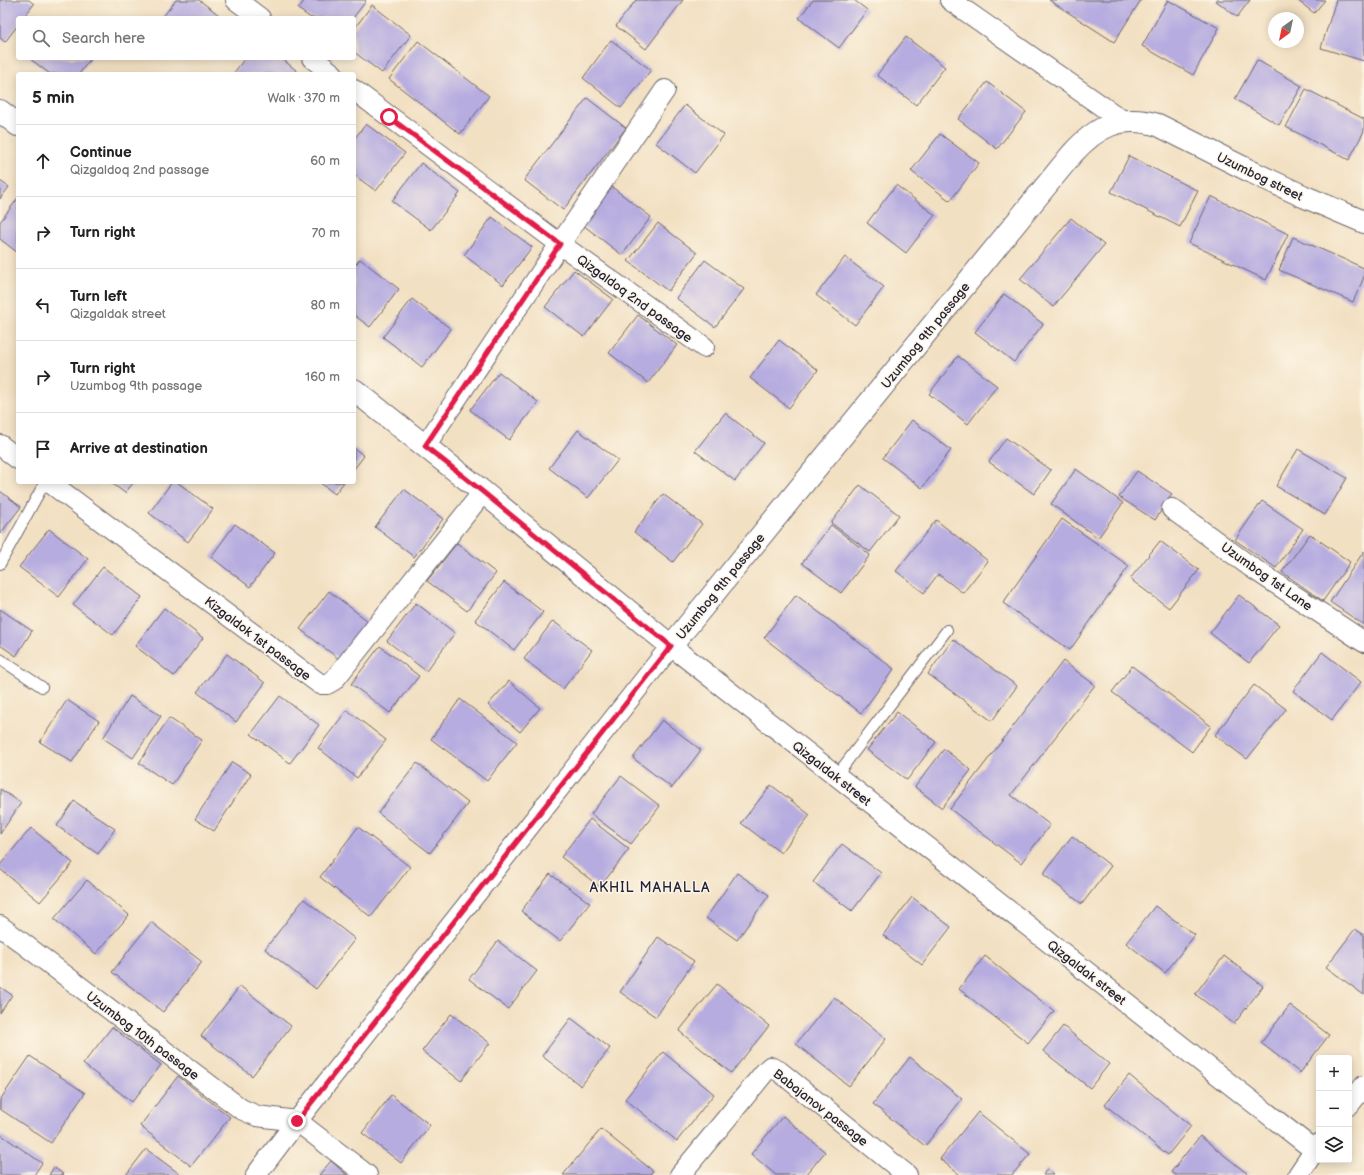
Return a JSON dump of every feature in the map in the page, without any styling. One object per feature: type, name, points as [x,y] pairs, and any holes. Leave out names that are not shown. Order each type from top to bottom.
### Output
[{"type":"street","points":[[236,0],[257,16]]},
{"type":"street","points":[[950,0],[1123,121]]},
{"type":"street","points":[[315,60],[330,72]]},
{"type":"street","points":[[425,446],[665,90]]},
{"type":"street","name":"Qizgaldoq 2nd passage","points":[[356,91],[560,244],[704,347]]},
{"type":"street","points":[[0,111],[16,123]]},
{"type":"street","name":"Uzumbog 9th passage","points":[[256,1175],[671,646],[1072,154],[1089,137],[1111,124],[1123,121],[1147,122],[1158,126]]},
{"type":"street","name":"Uzumbog street","points":[[1158,126],[1296,193],[1364,222]]},
{"type":"street","name":"Qizgaldak street","points":[[356,392],[483,492],[671,646],[836,776],[1316,1146]]},
{"type":"street","points":[[0,446],[16,458]]},
{"type":"street","name":"Kizgaldok 1st passage","points":[[52,484],[320,684],[327,684],[334,680],[483,492]]},
{"type":"street","name":"Uzumbog 1st Lane","points":[[1172,509],[1251,567],[1364,642]]},
{"type":"street","name":"Uzumbog 10th passage","points":[[0,926],[241,1109],[257,1116],[297,1121]]},
{"type":"street","name":"Babajanov passage","points":[[680,1175],[770,1067],[779,1071],[907,1175]]},
{"type":"street","points":[[1352,1101],[1364,1086]]},
{"type":"street","points":[[297,1121],[367,1175]]},
{"type":"street","points":[[1298,1175],[1316,1148]]},
{"type":"lane","points":[[0,564],[44,484]]},
{"type":"lane","points":[[836,776],[948,630]]},
{"type":"lane","points":[[0,659],[42,687]]},
{"type":"building","points":[[0,0],[29,0],[34,4],[25,16],[16,16],[16,28],[5,42],[0,38]]},
{"type":"building","points":[[176,0],[199,0],[220,16],[164,16]]},
{"type":"building","points":[[305,0],[366,1],[355,16],[308,16],[298,9]]},
{"type":"building","points":[[636,0],[683,0],[646,49],[616,26]]},
{"type":"building","points":[[813,0],[854,0],[867,10],[839,48],[799,18]]},
{"type":"building","points":[[1049,0],[1141,0],[1114,42]]},
{"type":"building","points":[[1168,0],[1219,28],[1193,75],[1142,46]]},
{"type":"building","points":[[1215,0],[1250,0],[1237,17]]},
{"type":"building","points":[[1297,0],[1325,0],[1314,13]]},
{"type":"building","points":[[1336,0],[1364,0],[1364,61],[1321,48]]},
{"type":"building","points":[[372,5],[411,35],[382,73],[356,54],[356,26]]},
{"type":"building","points":[[906,37],[945,67],[916,105],[877,75]]},
{"type":"building","points":[[611,40],[651,70],[621,108],[583,78]]},
{"type":"building","points":[[418,41],[489,96],[460,134],[389,79]]},
{"type":"building","points":[[32,60],[90,60],[80,72],[47,72]]},
{"type":"building","points":[[244,60],[283,60],[297,71],[296,72],[234,72]]},
{"type":"building","points":[[1257,60],[1302,86],[1279,125],[1235,99]]},
{"type":"building","points":[[987,82],[1026,112],[997,149],[958,119]]},
{"type":"building","points":[[1306,89],[1364,119],[1364,131],[1349,160],[1286,127]]},
{"type":"building","points":[[587,98],[626,128],[563,210],[524,180]]},
{"type":"building","points":[[685,105],[724,135],[695,173],[656,143]]},
{"type":"building","points":[[366,124],[405,153],[376,191],[356,176],[356,136]]},
{"type":"building","points":[[940,134],[979,163],[950,201],[911,171]]},
{"type":"building","points":[[1129,156],[1198,191],[1180,227],[1111,192]]},
{"type":"building","points":[[421,163],[460,193],[431,230],[392,201]]},
{"type":"building","points":[[0,181],[9,187],[0,199]]},
{"type":"building","points":[[896,185],[935,215],[906,253],[867,223]]},
{"type":"building","points":[[612,187],[651,217],[622,255],[583,225]]},
{"type":"building","points":[[1211,196],[1288,234],[1266,280],[1189,243]]},
{"type":"building","points":[[16,201],[16,251],[0,239],[0,222]]},
{"type":"building","points":[[492,217],[532,247],[503,285],[464,255]]},
{"type":"building","points":[[1071,218],[1104,245],[1053,307],[1020,279]]},
{"type":"building","points":[[658,223],[697,253],[668,291],[628,261]]},
{"type":"building","points":[[1293,237],[1364,268],[1364,277],[1353,302],[1279,270]]},
{"type":"building","points":[[845,257],[884,287],[855,325],[816,295]]},
{"type":"building","points":[[360,259],[399,289],[370,327],[356,316],[356,264]]},
{"type":"building","points":[[705,260],[744,289],[715,327],[676,298]]},
{"type":"building","points":[[574,270],[613,299],[584,337],[545,307]]},
{"type":"building","points":[[1004,294],[1043,324],[1014,362],[975,332]]},
{"type":"building","points":[[412,299],[451,329],[422,367],[383,337]]},
{"type":"building","points":[[638,315],[677,345],[648,383],[609,353]]},
{"type":"building","points":[[779,340],[818,370],[789,408],[750,378]]},
{"type":"building","points":[[958,356],[997,386],[968,424],[929,394]]},
{"type":"building","points":[[499,372],[538,402],[509,440],[470,410]]},
{"type":"building","points":[[725,413],[764,443],[735,481],[695,451]]},
{"type":"building","points":[[912,420],[951,450],[922,488],[883,458]]},
{"type":"building","points":[[578,430],[618,460],[588,498],[549,468]]},
{"type":"building","points":[[1006,438],[1051,470],[1034,494],[989,462]]},
{"type":"building","points":[[1298,449],[1347,478],[1325,515],[1276,486]]},
{"type":"building","points":[[356,450],[364,456],[356,466]]},
{"type":"building","points":[[1076,469],[1123,503],[1098,538],[1051,504]]},
{"type":"building","points":[[1137,471],[1172,494],[1155,520],[1119,497]]},
{"type":"building","points":[[113,484],[132,484],[125,493]]},
{"type":"building","points":[[171,484],[180,484],[213,509],[188,542],[149,513]]},
{"type":"building","points":[[322,484],[342,484],[335,494]]},
{"type":"building","points":[[860,485],[899,515],[870,552],[831,523]]},
{"type":"building","points":[[404,489],[443,519],[414,557],[375,527]]},
{"type":"building","points":[[0,491],[21,507],[0,534]]},
{"type":"building","points":[[663,494],[702,524],[673,562],[634,532]]},
{"type":"building","points":[[1262,501],[1303,529],[1276,568],[1235,540]]},
{"type":"building","points":[[1062,519],[1129,566],[1070,650],[1003,603]]},
{"type":"building","points":[[936,520],[988,561],[963,593],[938,574],[924,593],[896,571]]},
{"type":"building","points":[[235,524],[275,553],[250,587],[211,557]]},
{"type":"building","points":[[831,525],[870,555],[841,593],[802,563]]},
{"type":"building","points":[[49,529],[88,559],[59,597],[19,567]]},
{"type":"building","points":[[1310,534],[1350,562],[1323,601],[1282,572]]},
{"type":"building","points":[[1160,541],[1199,570],[1169,608],[1130,579]]},
{"type":"building","points":[[457,543],[496,573],[467,611],[427,581]]},
{"type":"building","points":[[1364,551],[1364,625],[1330,602]]},
{"type":"building","points":[[103,567],[142,597],[113,635],[73,605]]},
{"type":"building","points":[[504,582],[543,612],[514,650],[475,620]]},
{"type":"building","points":[[329,591],[368,621],[339,659],[300,629]]},
{"type":"building","points":[[796,595],[894,669],[861,713],[764,638]]},
{"type":"building","points":[[1239,595],[1279,625],[1249,663],[1210,633]]},
{"type":"building","points":[[416,603],[455,633],[426,671],[387,641]]},
{"type":"building","points":[[164,608],[203,638],[174,676],[135,646]]},
{"type":"building","points":[[0,609],[32,631],[16,656],[0,645]]},
{"type":"building","points":[[553,621],[592,650],[563,689],[524,659]]},
{"type":"building","points":[[953,639],[1017,686],[992,721],[928,674]]},
{"type":"building","points":[[380,646],[419,676],[390,713],[351,684]]},
{"type":"building","points":[[1322,652],[1361,682],[1332,720],[1293,691]]},
{"type":"building","points":[[227,654],[265,683],[236,722],[197,692]]},
{"type":"building","points":[[1063,661],[1095,685],[1011,795],[1050,825],[1021,863],[950,809]]},
{"type":"building","points":[[1132,666],[1211,726],[1192,752],[1112,692]]},
{"type":"building","points":[[509,681],[540,708],[520,732],[488,705]]},
{"type":"building","points":[[1254,685],[1286,709],[1247,759],[1215,735]]},
{"type":"building","points":[[130,696],[161,716],[133,758],[103,738]]},
{"type":"building","points":[[280,696],[319,725],[290,763],[251,734]]},
{"type":"building","points":[[460,699],[517,742],[487,781],[431,739]]},
{"type":"building","points":[[67,700],[99,721],[72,762],[40,742]]},
{"type":"building","points":[[347,710],[386,740],[357,778],[318,748]]},
{"type":"building","points":[[897,712],[936,742],[907,780],[867,750]]},
{"type":"building","points":[[169,718],[202,740],[172,785],[139,763]]},
{"type":"building","points":[[662,720],[701,750],[672,788],[633,758]]},
{"type":"building","points":[[944,749],[971,770],[942,808],[915,787]]},
{"type":"building","points":[[232,762],[251,774],[214,831],[195,819]]},
{"type":"building","points":[[417,763],[468,803],[430,853],[378,813]]},
{"type":"building","points":[[621,776],[660,806],[631,844],[591,814]]},
{"type":"building","points":[[771,785],[810,815],[781,853],[741,823]]},
{"type":"building","points":[[0,789],[21,803],[0,834]]},
{"type":"building","points":[[74,801],[115,829],[98,854],[57,826]]},
{"type":"building","points":[[590,819],[629,849],[600,887],[561,857]]},
{"type":"building","points":[[358,827],[410,867],[371,917],[320,877]]},
{"type":"building","points":[[31,828],[73,863],[40,902],[0,869],[0,865]]},
{"type":"building","points":[[1072,836],[1111,866],[1082,904],[1043,874]]},
{"type":"building","points":[[842,844],[881,873],[852,911],[813,882]]},
{"type":"building","points":[[737,873],[769,895],[737,940],[706,918]]},
{"type":"building","points":[[550,874],[590,903],[560,941],[521,911]]},
{"type":"building","points":[[87,880],[129,915],[96,954],[54,919]]},
{"type":"building","points":[[912,897],[951,927],[922,965],[883,935]]},
{"type":"building","points":[[304,899],[355,939],[316,989],[265,949]]},
{"type":"building","points":[[1155,906],[1195,935],[1165,973],[1126,943]]},
{"type":"building","points":[[151,922],[202,962],[163,1012],[112,972]]},
{"type":"building","points":[[1355,929],[1364,935],[1364,995],[1326,967]]},
{"type":"building","points":[[658,937],[694,961],[656,1017],[620,992]]},
{"type":"building","points":[[498,941],[537,971],[508,1009],[469,979]]},
{"type":"building","points":[[985,956],[1054,1011],[1028,1043],[959,989]]},
{"type":"building","points":[[1224,956],[1263,986],[1234,1024],[1195,994]]},
{"type":"building","points":[[717,984],[769,1026],[731,1073],[679,1031]]},
{"type":"building","points":[[240,986],[291,1026],[252,1076],[201,1036]]},
{"type":"building","points":[[0,987],[12,995],[0,1013]]},
{"type":"building","points":[[834,997],[886,1039],[849,1086],[796,1044]]},
{"type":"building","points":[[1290,1005],[1329,1035],[1300,1073],[1261,1043]]},
{"type":"building","points":[[451,1014],[490,1043],[461,1081],[422,1051]]},
{"type":"building","points":[[571,1018],[610,1048],[581,1086],[542,1056]]},
{"type":"building","points":[[1063,1026],[1109,1064],[1090,1088],[1043,1051]]},
{"type":"building","points":[[112,1027],[161,1065],[132,1102],[83,1064]]},
{"type":"building","points":[[663,1052],[714,1094],[677,1141],[625,1099]]},
{"type":"building","points":[[30,1056],[85,1093],[51,1143],[0,1109],[0,1100]]},
{"type":"building","points":[[910,1057],[962,1099],[925,1146],[873,1104]]},
{"type":"building","points":[[1129,1075],[1191,1126],[1168,1155],[1105,1105]]},
{"type":"building","points":[[178,1076],[230,1117],[191,1166],[140,1126]]},
{"type":"building","points":[[391,1095],[430,1125],[401,1163],[362,1133]]},
{"type":"building","points":[[978,1112],[1030,1154],[1012,1175],[960,1175],[940,1159]]},
{"type":"building","points":[[783,1116],[825,1152],[806,1175],[776,1175],[751,1154]]},
{"type":"building","points":[[601,1129],[653,1171],[649,1175],[563,1175]]},
{"type":"building","points":[[0,1134],[42,1163],[34,1175],[0,1175]]},
{"type":"building","points":[[1200,1136],[1249,1175],[1175,1175],[1171,1172]]},
{"type":"building","points":[[146,1149],[181,1175],[126,1175]]},
{"type":"building","points":[[331,1161],[347,1175],[319,1175]]},
{"type":"building","points":[[54,1167],[64,1175],[49,1175]]},
{"type":"building","points":[[1047,1169],[1054,1175],[1043,1175]]},
{"type":"district","name":"AKHIL MAHALLA","points":[[650,887]]},
{"type":"route","points":[[297,1121],[671,646],[425,446],[560,244],[389,117]]}]
